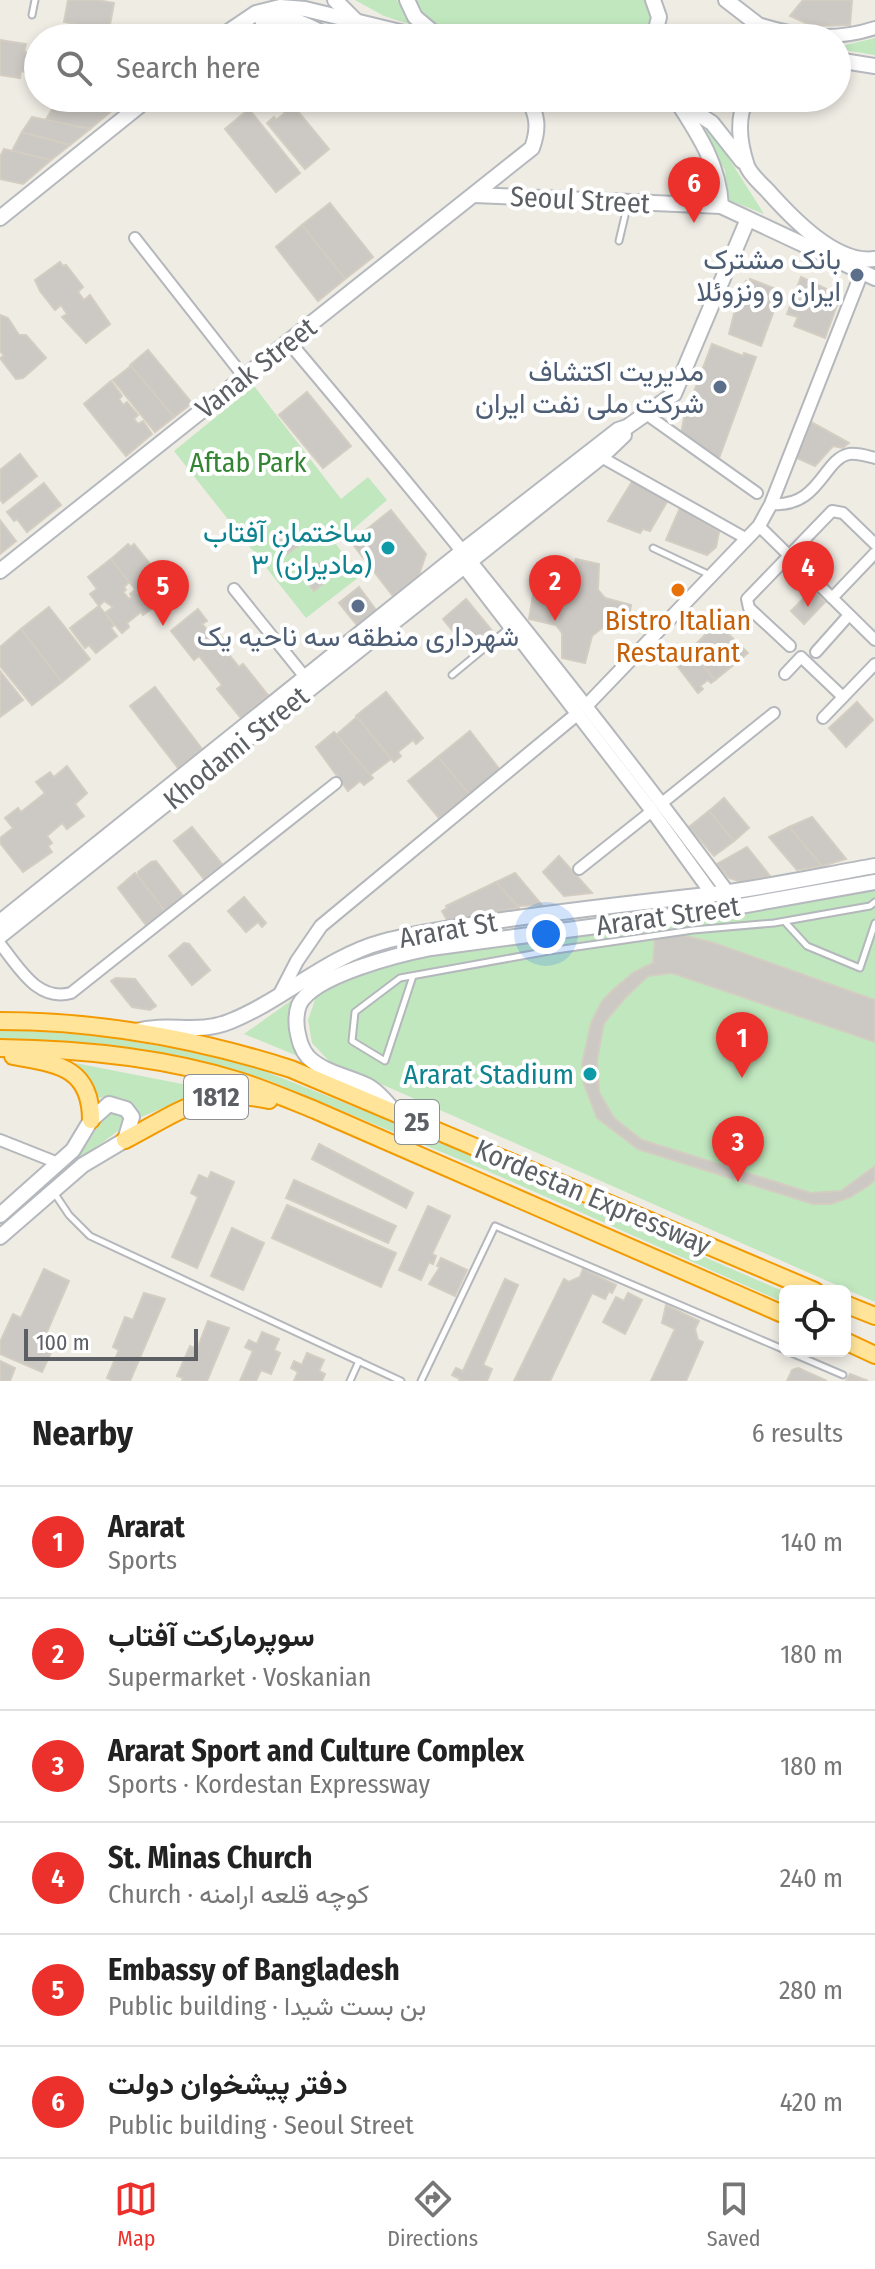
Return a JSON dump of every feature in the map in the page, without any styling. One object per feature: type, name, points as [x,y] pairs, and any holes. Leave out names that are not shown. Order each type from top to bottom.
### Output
[{"type":"highway","name":"Kordestan Expressway","points":[[0,1021],[79,1024],[136,1031],[256,1057],[395,1112],[801,1285]]},
{"type":"highway","name":"Kordestan Expressway","points":[[0,1051],[59,1049],[184,1067],[239,1081],[315,1110],[779,1312]]},
{"type":"highway","points":[[0,1051],[68,1069],[81,1081],[86,1091],[91,1120]]},
{"type":"highway","name":"1812","points":[[125,1140],[198,1102],[218,1096],[245,1096],[315,1110]]},
{"type":"highway","points":[[851,1305],[875,1314]]},
{"type":"highway","points":[[851,1344],[875,1355]]},
{"type":"main road","points":[[335,0],[356,22]]},
{"type":"main road","points":[[407,0],[415,17],[423,24]]},
{"type":"main road","points":[[653,0],[659,17],[657,24]]},
{"type":"main road","points":[[726,0],[748,13]]},
{"type":"main road","points":[[240,24],[256,13],[280,7],[305,9],[365,24]]},
{"type":"main road","points":[[255,24],[265,18],[283,17],[306,24]]},
{"type":"main road","points":[[851,63],[875,66]]},
{"type":"main road","points":[[0,218],[132,112]]},
{"type":"main road","name":"Vanak Street","points":[[0,571],[532,148],[537,124],[535,112]]},
{"type":"main road","points":[[683,112],[706,147],[716,171],[721,206]]},
{"type":"main road","name":"Seoul Street","points":[[695,112],[712,123],[748,168],[754,184],[771,210],[819,252]]},
{"type":"main road","points":[[741,112],[740,124],[748,168],[788,212],[821,241],[860,259],[875,259]]},
{"type":"main road","name":"Seoul Street","points":[[474,195],[721,206],[869,275]]},
{"type":"main road","points":[[505,526],[618,430],[627,427],[662,401],[744,217]]},
{"type":"main road","points":[[505,526],[601,457],[622,438],[627,427]]},
{"type":"main road","name":"Khodami Street","points":[[0,936],[352,647],[505,526]]},
{"type":"main road","name":"Khodami Street","points":[[0,922],[305,677],[352,647]]},
{"type":"main road","name":"Ararat St","points":[[136,1031],[153,1027],[202,1029],[232,1021],[333,964],[389,940],[572,910],[720,893],[875,866]]},
{"type":"main road","name":"Ararat Street","points":[[395,1112],[372,1088],[318,1066],[305,1054],[300,1044],[296,1019],[300,1003],[309,994],[351,970],[394,955],[725,909],[875,882]]},
{"type":"main road","points":[[720,893],[725,909]]},
{"type":"main road","points":[[0,1215],[79,1143],[91,1120],[109,1104],[126,1109],[132,1117],[125,1140]]},
{"type":"main road","name":"1812","points":[[0,1237],[83,1165],[125,1140]]},
{"type":"street","points":[[748,13],[772,24]]},
{"type":"street","points":[[851,35],[875,28]]},
{"type":"street","points":[[135,238],[244,377]]},
{"type":"street","points":[[280,994],[297,961],[321,926],[582,710],[759,526],[869,275]]},
{"type":"street","points":[[289,342],[582,710],[720,893]]},
{"type":"street","points":[[646,414],[757,493]]},
{"type":"street","points":[[771,504],[791,503],[805,496],[843,456],[853,454],[875,458]]},
{"type":"street","points":[[601,457],[747,539]]},
{"type":"street","points":[[790,646],[746,602],[832,511],[843,513],[875,544]]},
{"type":"street","points":[[759,526],[875,640]]},
{"type":"street","points":[[832,598],[875,553]]},
{"type":"street","points":[[463,558],[510,627],[582,710]]},
{"type":"street","points":[[234,589],[305,677]]},
{"type":"street","points":[[816,652],[849,615]]},
{"type":"street","points":[[785,674],[801,657],[843,697]]},
{"type":"street","points":[[823,718],[875,664]]},
{"type":"street","points":[[579,869],[774,713]]},
{"type":"street","points":[[0,944],[36,988],[60,996],[71,993],[336,783]]},
{"type":"street","points":[[0,1140],[58,1163]]},
{"type":"lane","points":[[32,15],[35,0]]},
{"type":"lane","points":[[619,241],[629,202]]},
{"type":"lane","points":[[653,548],[711,576]]},
{"type":"lane","points":[[452,675],[510,627]]},
{"type":"lane","points":[[413,976],[385,1061],[352,1041],[355,1012],[400,978],[563,949],[693,930],[784,921],[870,906],[875,902]]},
{"type":"lane","points":[[784,921],[807,946],[860,968],[875,923]]},
{"type":"lane","points":[[53,1191],[69,1215],[90,1236],[401,1381]]},
{"type":"lane","points":[[421,1381],[495,1226],[779,1348]]},
{"type":"lane","points":[[800,1357],[843,1375]]},
{"type":"lane","points":[[350,1381],[359,1361]]},
{"type":"green space","points":[[355,0],[397,0],[411,24],[384,16]]},
{"type":"green space","points":[[416,0],[645,0],[650,20],[649,24],[435,24],[420,9]]},
{"type":"green space","points":[[875,38],[875,55],[851,51],[851,44]]},
{"type":"green space","points":[[695,119],[719,143],[764,214],[729,200],[725,170]]},
{"type":"green space","name":"Aftab Park","points":[[254,386],[341,499],[368,477],[387,500],[336,544],[359,577],[306,618],[174,451]]},
{"type":"green space","points":[[875,889],[875,1302],[851,1291],[851,1285],[836,1285],[329,1061],[312,1043],[308,1020],[316,997],[335,982],[395,960]]},
{"type":"green space","points":[[296,997],[289,1027],[300,1057],[244,1034]]},
{"type":"green space","points":[[0,1029],[100,1036],[231,1058],[393,1122],[779,1289],[779,1300],[492,1173],[270,1081],[232,1069],[106,1044],[0,1039]]},
{"type":"green space","points":[[75,1063],[208,1089],[139,1118],[128,1101],[112,1097],[97,1098],[89,1079]]},
{"type":"green space","points":[[108,1110],[126,1116],[125,1126],[49,1181],[86,1146]]},
{"type":"building","points":[[68,0],[114,3],[110,24],[64,22]]},
{"type":"building","points":[[803,0],[852,0],[850,24],[808,24],[790,16]]},
{"type":"building","points":[[0,40],[24,44],[24,72],[21,71],[20,78],[0,75]]},
{"type":"building","points":[[50,112],[110,112],[90,129],[45,121]]},
{"type":"building","points":[[245,112],[251,112],[300,173],[276,192],[225,129]]},
{"type":"building","points":[[298,112],[329,149],[305,169],[267,123],[285,113]]},
{"type":"building","points":[[32,117],[90,129],[70,145],[22,132]]},
{"type":"building","points":[[22,132],[70,145],[51,160],[12,151]]},
{"type":"building","points":[[4,149],[51,160],[23,184],[0,179],[0,157]]},
{"type":"building","points":[[330,203],[373,257],[345,279],[302,225]]},
{"type":"building","points":[[302,225],[345,279],[318,301],[276,247]]},
{"type":"building","points":[[60,262],[83,287],[78,292],[84,300],[90,295],[110,324],[86,343],[62,317],[67,314],[61,305],[55,310],[35,280]]},
{"type":"building","points":[[801,277],[840,297],[825,338],[794,326],[798,317],[787,314]]},
{"type":"building","points":[[750,279],[781,291],[761,346],[729,334],[736,306],[741,308],[744,299],[740,297],[746,281],[750,283]]},
{"type":"building","points":[[0,315],[8,318],[19,335],[26,335],[46,358],[23,378],[16,379],[0,358],[4,356],[0,351]]},
{"type":"building","name":"مدیریت اکتشاف شرکت ملی نفت ایران","points":[[712,344],[743,356],[744,353],[756,357],[718,461],[681,434]]},
{"type":"building","points":[[148,350],[192,403],[174,417],[130,365]]},
{"type":"building","points":[[131,366],[174,417],[155,432],[113,380]]},
{"type":"building","points":[[111,381],[122,396],[119,399],[123,405],[127,402],[138,415],[134,419],[138,424],[143,421],[152,434],[126,456],[84,404]]},
{"type":"building","points":[[307,392],[351,446],[323,468],[279,415]]},
{"type":"building","points":[[811,422],[849,443],[843,448],[833,446],[815,466],[797,458]]},
{"type":"building","points":[[20,454],[37,476],[3,503],[0,499],[0,470]]},
{"type":"building","points":[[633,480],[668,500],[650,531],[643,529],[640,533],[608,521]]},
{"type":"building","points":[[44,483],[61,505],[27,532],[7,512]]},
{"type":"building","points":[[680,508],[719,532],[716,547],[707,555],[666,540]]},
{"type":"building","name":"ساختمان آفتاب ۳ (مادیران)","points":[[391,510],[426,554],[419,575],[393,596],[351,542]]},
{"type":"building","points":[[0,520],[16,541],[0,554]]},
{"type":"building","points":[[293,530],[302,543],[287,554],[278,541]]},
{"type":"building","points":[[128,544],[131,547],[134,544],[172,591],[151,609],[111,559]]},
{"type":"building","points":[[111,559],[129,582],[123,592],[129,599],[135,590],[151,609],[143,615],[141,612],[127,623],[129,627],[122,633],[105,613],[113,607],[104,601],[99,606],[90,594],[97,589],[88,577]]},
{"type":"building","points":[[576,559],[599,564],[598,590],[605,598],[631,605],[627,629],[602,628],[592,636],[585,663],[562,658],[562,633],[556,625],[529,619],[533,595],[559,596],[568,587]]},
{"type":"building","points":[[320,563],[331,577],[314,591],[303,576]]},
{"type":"building","name":"شهرداری منطقه سه ناحیه یک","points":[[359,587],[376,610],[357,625],[339,603]]},
{"type":"building","points":[[812,590],[825,602],[804,624],[791,611]]},
{"type":"building","points":[[466,599],[494,633],[470,652],[443,619]]},
{"type":"building","points":[[99,606],[114,625],[111,628],[117,636],[96,653],[89,645],[85,648],[70,628]]},
{"type":"building","points":[[49,607],[90,659],[62,682],[21,629]]},
{"type":"building","points":[[198,609],[207,621],[202,624],[215,639],[220,635],[231,649],[227,652],[239,667],[243,664],[268,695],[241,718],[217,689],[222,685],[199,656],[194,660],[171,631]]},
{"type":"building","points":[[717,623],[748,653],[715,680],[690,650]]},
{"type":"building","points":[[21,629],[62,682],[32,705],[0,666],[0,647]]},
{"type":"building","points":[[690,650],[715,680],[711,683],[708,680],[700,686],[703,689],[698,693],[675,663]]},
{"type":"building","points":[[0,671],[23,700],[0,717]]},
{"type":"building","points":[[155,687],[202,749],[178,768],[130,706]]},
{"type":"building","points":[[386,692],[423,738],[416,744],[413,740],[398,752],[401,756],[394,762],[356,716]]},
{"type":"building","points":[[857,702],[873,720],[846,747],[829,728]]},
{"type":"building","points":[[357,717],[391,759],[370,775],[336,735]]},
{"type":"building","points":[[470,731],[500,770],[469,794],[438,757]]},
{"type":"building","points":[[334,732],[373,778],[364,785],[360,781],[348,791],[316,747]]},
{"type":"building","points":[[438,757],[469,794],[439,818],[408,781]]},
{"type":"building","points":[[67,766],[87,793],[75,804],[84,816],[67,829],[62,823],[47,836],[52,843],[48,846],[52,852],[23,872],[0,843],[0,838],[13,828],[5,818],[18,808],[21,812],[45,793],[36,782],[50,772],[54,777]]},
{"type":"building","points":[[724,798],[749,828],[734,841],[709,811]]},
{"type":"building","points":[[709,811],[734,841],[714,856],[689,827]]},
{"type":"building","points":[[812,817],[846,859],[822,866],[789,827]]},
{"type":"building","points":[[192,827],[222,864],[204,879],[174,841]]},
{"type":"building","points":[[789,827],[822,866],[797,870],[769,837]]},
{"type":"building","points":[[747,847],[770,876],[741,882],[729,878],[717,864]]},
{"type":"building","points":[[559,856],[592,893],[564,896],[543,872]]},
{"type":"building","points":[[156,861],[183,896],[165,911],[138,876],[138,872]]},
{"type":"building","points":[[135,873],[165,911],[146,925],[118,888]]},
{"type":"building","points":[[515,873],[542,905],[517,906],[496,882]]},
{"type":"building","points":[[496,882],[519,908],[447,920],[442,911],[446,906]]},
{"type":"building","points":[[244,897],[266,923],[262,927],[258,922],[246,932],[228,911]]},
{"type":"building","name":"Ararat Stadium","points":[[682,935],[714,943],[875,1000],[875,1042],[672,973],[648,976],[604,1023],[597,1060],[599,1092],[614,1118],[642,1140],[811,1193],[841,1191],[875,1166],[875,1180],[868,1186],[831,1204],[813,1204],[638,1149],[597,1118],[584,1084],[582,1064],[591,1023],[602,1001],[614,989],[634,972],[653,963],[655,938]]},
{"type":"building","points":[[184,943],[189,944],[210,970],[192,985],[169,956]]},
{"type":"building","points":[[116,978],[135,979],[156,1006],[150,1010],[132,1007],[111,981]]},
{"type":"building","points":[[319,1144],[413,1193],[406,1208],[312,1159]]},
{"type":"building","points":[[211,1172],[234,1182],[197,1268],[172,1257],[198,1197],[191,1193],[199,1175],[208,1179]]},
{"type":"building","points":[[294,1180],[396,1226],[388,1243],[286,1198]]},
{"type":"building","points":[[287,1205],[396,1253],[381,1287],[272,1238]]},
{"type":"building","points":[[428,1206],[450,1216],[432,1254],[436,1256],[433,1264],[429,1262],[421,1280],[399,1270]]},
{"type":"building","points":[[232,1228],[264,1243],[243,1290],[211,1276]]},
{"type":"building","points":[[441,1258],[467,1270],[455,1296],[429,1284],[440,1267],[437,1266]]},
{"type":"building","points":[[44,1269],[69,1281],[43,1341],[54,1346],[42,1372],[0,1354],[0,1342],[13,1314],[21,1318]]},
{"type":"building","points":[[583,1269],[616,1285],[612,1293],[609,1291],[605,1299],[592,1293],[550,1381],[514,1381],[564,1279],[569,1282],[580,1277]]},
{"type":"building","points":[[505,1279],[518,1285],[483,1365],[492,1369],[487,1381],[459,1381],[452,1375],[456,1368],[463,1371]]},
{"type":"building","points":[[144,1293],[165,1299],[130,1381],[114,1381],[107,1378],[119,1350],[113,1347],[125,1317],[133,1320]]},
{"type":"building","points":[[628,1293],[642,1300],[625,1334],[603,1322],[616,1297],[624,1301]]},
{"type":"building","points":[[666,1305],[699,1321],[695,1329],[698,1340],[703,1342],[686,1381],[651,1381],[675,1329],[662,1323]]},
{"type":"building","points":[[208,1321],[229,1328],[207,1381],[182,1381],[183,1378],[177,1376],[190,1346],[197,1349]]},
{"type":"building","points":[[262,1332],[279,1339],[274,1350],[280,1353],[271,1374],[261,1370],[256,1381],[240,1381],[253,1351],[245,1347],[249,1340],[257,1344]]},
{"type":"building","points":[[307,1353],[324,1360],[319,1371],[325,1374],[322,1381],[294,1381],[298,1372],[291,1368],[294,1361],[302,1365]]},
{"type":"building","points":[[0,1361],[15,1368],[10,1381],[0,1381]]},
{"type":"building","points":[[798,1368],[827,1381],[787,1381],[792,1370]]},
{"type":"building","points":[[850,1374],[868,1381],[846,1381]]},
{"type":"place","name":"دفتر پیشخوان دولت","points":[[694,223]]},
{"type":"place","name":"بانک مشترک ایران و ونزوئلا","points":[[857,275]]},
{"type":"place","name":"مدیریت اکتشاف شرکت ملی نفت ایران","points":[[720,387]]},
{"type":"place","name":"ساختمان آفتاب ۳ (مادیران)","points":[[388,548]]},
{"type":"place","name":"Bistro Italian Restaurant","points":[[678,590]]},
{"type":"place","name":"شهرداری منطقه سه ناحیه یک","points":[[358,606]]},
{"type":"place","name":"St. Minas Church","points":[[808,607]]},
{"type":"place","name":"سوپرمارکت آفتاب","points":[[555,621]]},
{"type":"place","name":"Embassy of Bangladesh","points":[[163,626]]},
{"type":"place","name":"Ararat Stadium","points":[[590,1074]]},
{"type":"place","name":"Ararat","points":[[742,1078]]},
{"type":"place","name":"Ararat Sport and Culture Complex","points":[[738,1182]]}]
